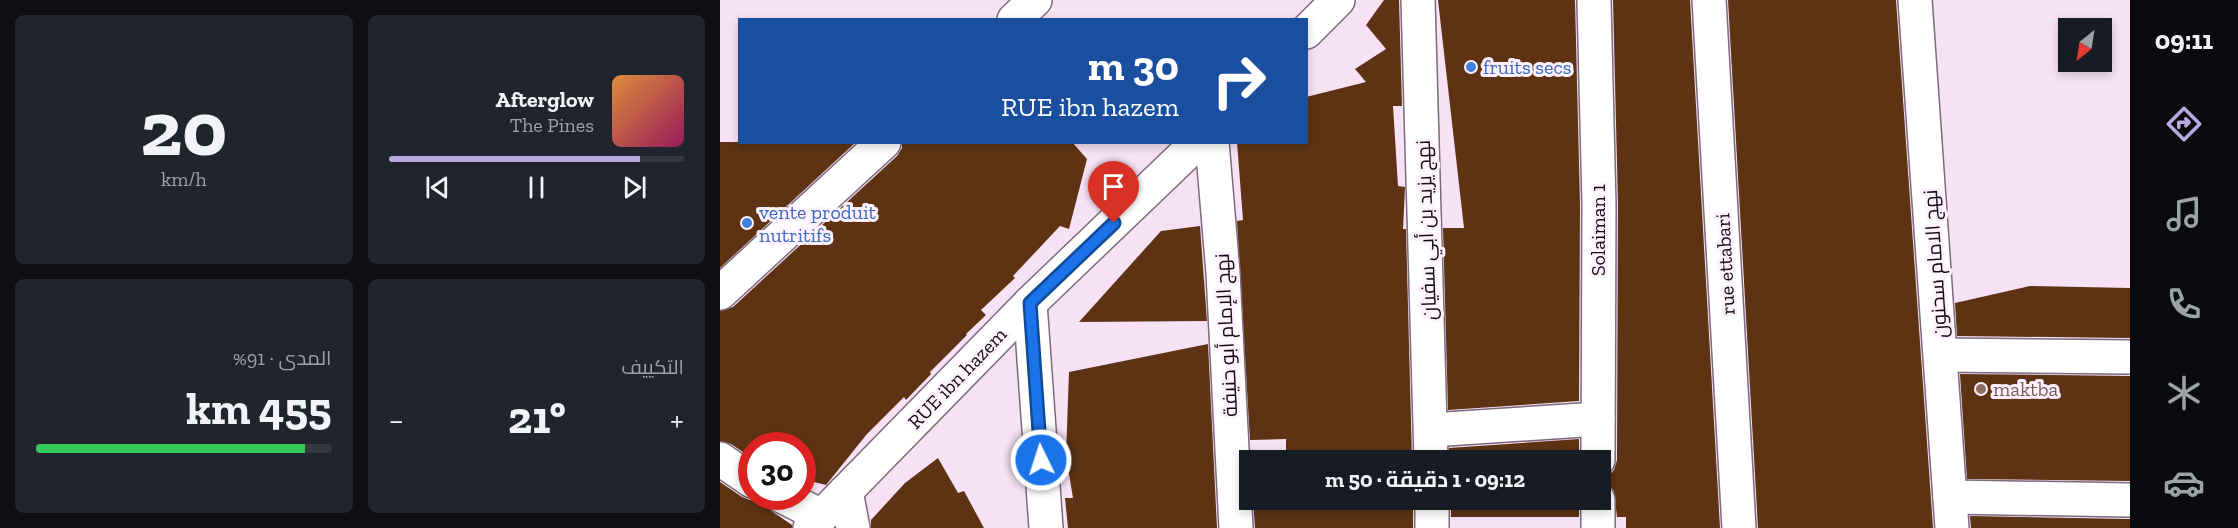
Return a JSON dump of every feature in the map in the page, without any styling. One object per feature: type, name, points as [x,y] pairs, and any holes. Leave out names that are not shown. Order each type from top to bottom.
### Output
[{"type":"street","points":[[1016,18],[1035,0]]},
{"type":"street","points":[[1308,30],[1338,0]]},
{"type":"street","name":"نهج يزيد بن أبي سفيان","points":[[1418,0],[1431,445]]},
{"type":"street","name":"Solaiman 1","points":[[1594,0],[1599,205],[1598,450]]},
{"type":"street","name":"rue ettabari","points":[[1709,0],[1739,528]]},
{"type":"street","name":"نهج الامام سحنون","points":[[1916,0],[1951,512]]},
{"type":"street","points":[[720,293],[882,144]]},
{"type":"street","name":"RUE ibn hazem","points":[[816,522],[1030,303],[1196,144]]},
{"type":"street","name":"نهج الإمام أبو حنيفة","points":[[1212,144],[1223,284],[1236,528]]},
{"type":"street","points":[[1030,303],[1046,528]]},
{"type":"street","points":[[1941,355],[2130,357]]},
{"type":"street","points":[[1431,445],[1598,419]]},
{"type":"street","points":[[720,459],[738,471]]},
{"type":"street","points":[[846,491],[853,528]]},
{"type":"street","points":[[1951,512],[2130,500]]},
{"type":"street","points":[[800,510],[816,522]]},
{"type":"street","points":[[1432,510],[1432,528]]},
{"type":"street","points":[[1598,510],[1598,528]]},
{"type":"building","points":[[1384,0],[1399,0],[1402,106],[1393,106],[1398,186],[1405,187],[1403,229],[1406,229],[1412,450],[1286,450],[1286,439],[1250,440],[1237,221],[1243,220],[1237,144],[1308,144],[1308,96],[1366,82],[1355,69],[1386,49],[1366,25]]},
{"type":"building","points":[[1438,0],[1575,0],[1580,205],[1579,401],[1448,410],[1443,228],[1464,228]]},
{"type":"building","points":[[1613,0],[1690,0],[1720,528],[1626,528],[1626,517],[1617,517],[1614,491],[1611,488],[1611,473],[1617,460],[1618,205]]},
{"type":"building","points":[[1728,0],[1896,0],[1933,528],[1758,528]]},
{"type":"building","points":[[720,142],[854,144],[720,268]]},
{"type":"building","points":[[902,144],[1074,144],[1087,159],[1069,229],[1060,226],[1013,276],[1015,278],[981,310],[986,315],[906,400],[904,397],[867,434],[826,485],[816,482],[816,432],[738,432],[738,449],[720,441],[720,311],[733,307],[897,156]]},
{"type":"building","points":[[1200,226],[1207,321],[1079,322],[1161,231]]},
{"type":"building","points":[[2030,286],[2130,288],[2130,338],[1957,336],[1955,303]]},
{"type":"building","points":[[1208,344],[1217,528],[1068,528],[1065,498],[1073,498],[1066,456],[1069,372]]},
{"type":"building","points":[[1960,374],[2130,376],[2130,481],[1967,479]]},
{"type":"building","points":[[1579,439],[1579,450],[1449,450],[1449,448]]},
{"type":"building","points":[[938,458],[958,493],[964,491],[984,528],[871,528],[871,520],[905,483]]},
{"type":"building","points":[[720,482],[738,494],[738,510],[771,510],[792,525],[792,528],[720,528]]},
{"type":"building","points":[[1254,510],[1413,510],[1413,528],[1255,528]]},
{"type":"building","points":[[1451,510],[1579,510],[1579,517],[1451,517]]},
{"type":"building","points":[[1970,516],[2130,519],[2130,528],[1971,528]]},
{"type":"place","name":"fruits secs","points":[[1471,67]]},
{"type":"place","name":"vente produit nutritifs","points":[[747,223]]},
{"type":"place","name":"maktba","points":[[1981,389]]},
{"type":"route","points":[[1041,460],[1030,303],[1114,223]]}]
